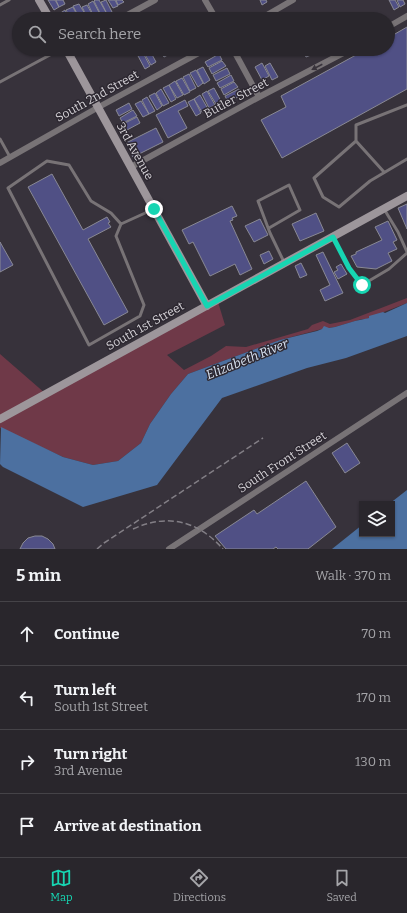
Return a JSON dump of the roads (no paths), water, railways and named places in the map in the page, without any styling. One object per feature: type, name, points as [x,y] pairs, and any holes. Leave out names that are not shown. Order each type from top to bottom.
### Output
[{"type":"street","points":[[39,0],[46,12]]},
{"type":"street","points":[[133,12],[155,0]]},
{"type":"street","points":[[205,0],[212,12]]},
{"type":"street","points":[[273,12],[294,0]]},
{"type":"street","points":[[395,23],[407,16]]},
{"type":"street","name":"3rd Avenue","points":[[70,56],[207,306]]},
{"type":"street","name":"South 2nd Street","points":[[0,163],[193,56]]},
{"type":"street","points":[[236,56],[259,97]]},
{"type":"street","name":"Butler Street","points":[[131,167],[334,56]]},
{"type":"street","name":"South 1st Street","points":[[0,419],[407,196]]},
{"type":"street","name":"South Front Street","points":[[169,549],[407,393]]},
{"type":"lane","points":[[0,5],[10,0]]},
{"type":"lane","points":[[0,82],[48,56]]},
{"type":"lane","points":[[384,172],[356,141],[356,125],[407,105]]},
{"type":"lane","points":[[0,139],[10,157]]},
{"type":"lane","points":[[356,141],[314,178],[323,197],[339,207],[384,172],[407,159]]},
{"type":"lane","points":[[121,224],[111,213],[91,201],[69,165],[47,161],[8,188],[89,345],[140,316],[144,305],[116,236],[121,224],[154,209]]},
{"type":"lane","points":[[269,228],[300,210],[289,185],[258,201],[269,228],[285,263]]},
{"type":"lane","points":[[333,237],[349,268],[362,285],[389,269],[407,252],[398,232],[384,209]]},
{"type":"water","name":"Elizabeth River","points":[[407,303],[407,336],[346,358],[307,368],[222,398],[157,485],[83,507],[3,467],[0,464],[1,427],[63,457],[93,465],[118,461],[141,443],[150,424],[171,394],[188,374],[280,340],[317,331],[322,329],[324,326],[329,328],[335,327],[369,318],[369,316],[383,312],[385,313]]},
{"type":"water","points":[[407,490],[407,549],[332,549],[359,527],[359,537],[395,537],[395,501],[393,501]]},
{"type":"railway","points":[[97,549],[263,438]]},
{"type":"railway","points":[[133,529],[158,521],[182,522],[203,532],[223,549]]}]
